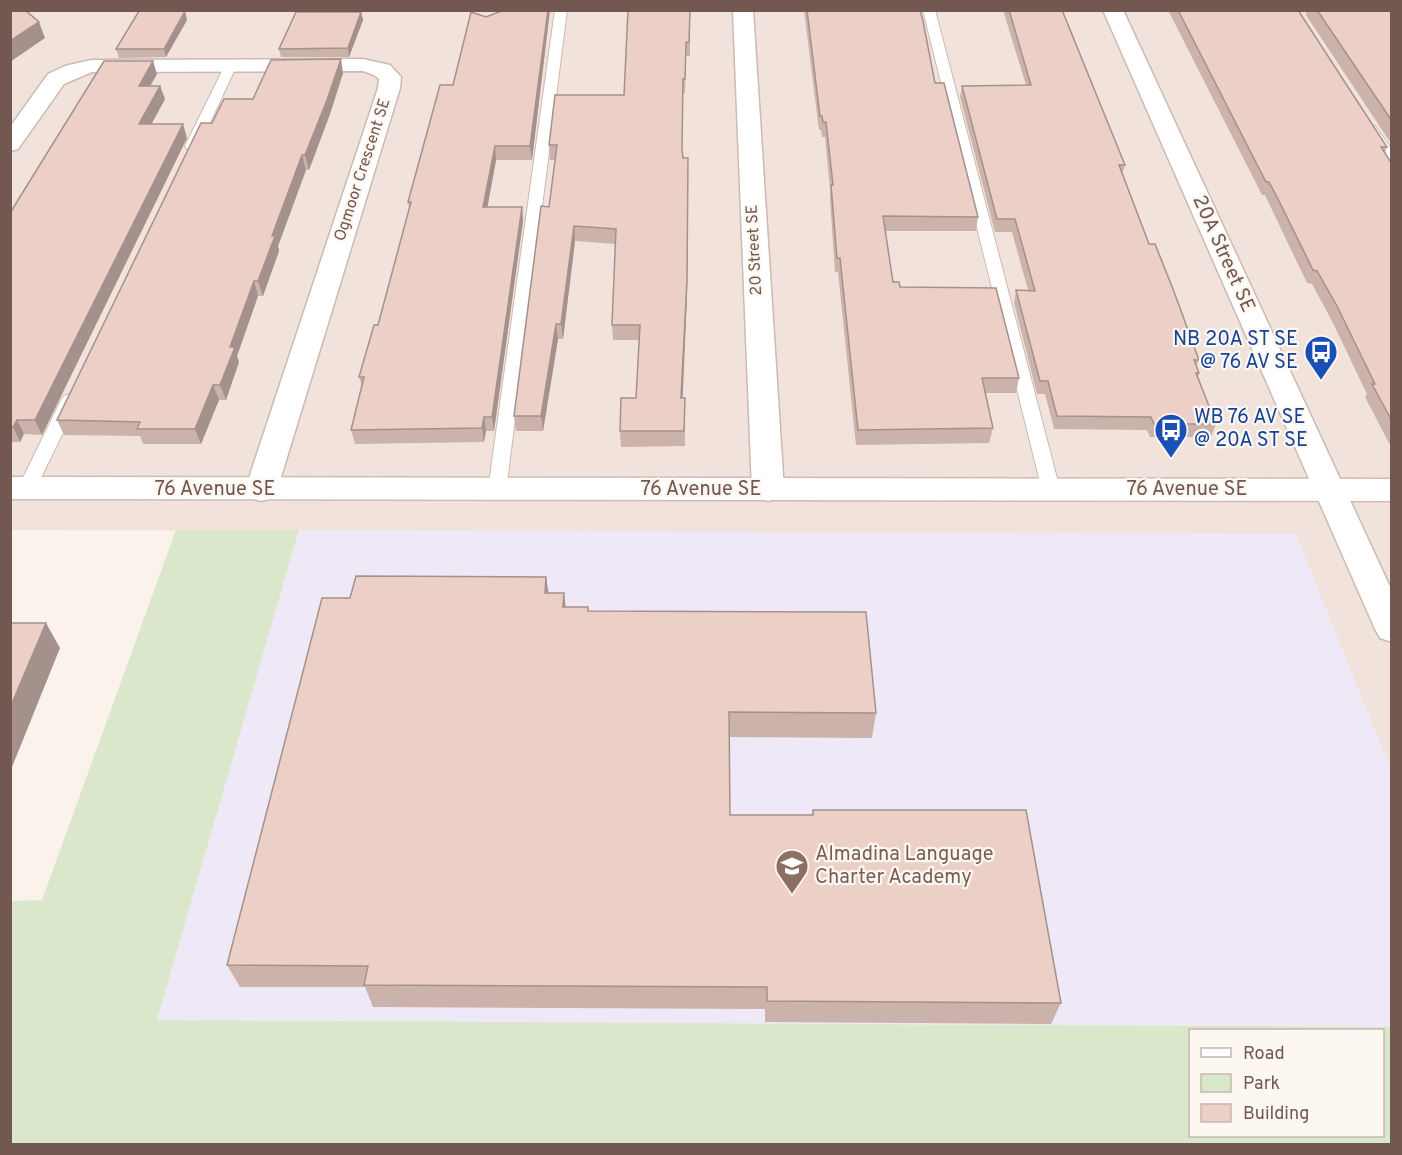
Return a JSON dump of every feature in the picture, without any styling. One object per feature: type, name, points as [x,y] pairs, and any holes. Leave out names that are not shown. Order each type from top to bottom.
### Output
[{"type":"street","name":"20 Street SE","points":[[743,10],[768,490]]},
{"type":"street","name":"20A Street SE","points":[[1113,10],[1392,629]]},
{"type":"street","name":"Ogmoor Crescent SE","points":[[10,144],[56,79],[91,66],[363,65],[382,70],[390,77],[389,88],[261,490]]},
{"type":"street","name":"76 Avenue SE","points":[[19,488],[1392,490]]},
{"type":"lane","points":[[497,490],[561,10]]},
{"type":"lane","points":[[929,10],[1051,490]]},
{"type":"lane","points":[[185,160],[231,65]]},
{"type":"lane","points":[[1365,121],[1392,161]]},
{"type":"lane","points":[[19,488],[78,382]]},
{"type":"shaded area","points":[[10,11],[1391,11],[1391,771],[1295,534],[11,530]]},
{"type":"shaded area","name":"Almadina Language Charter Academy","points":[[299,530],[1296,534],[1391,771],[1391,1027],[157,1020]]},
{"type":"green space","points":[[176,530],[299,530],[157,1020],[1391,1027],[1391,1144],[11,1144],[11,901],[42,900]]},
{"type":"building","points":[[10,10],[25,10],[39,22],[10,41]]},
{"type":"building","points":[[504,10],[548,10],[530,146],[495,146],[483,207],[522,207],[492,417],[484,417],[482,428],[351,430],[364,377],[359,377],[374,325],[378,325],[440,85],[453,85],[471,12],[486,17]]},
{"type":"building","points":[[628,10],[690,10],[689,42],[686,42],[685,79],[683,79],[682,148],[683,158],[688,158],[687,280],[681,398],[685,398],[684,431],[620,431],[621,398],[636,398],[640,325],[612,325],[616,229],[574,226],[561,324],[556,324],[541,416],[514,416],[541,206],[549,207],[557,145],[549,145],[555,95],[624,95]]},
{"type":"building","points":[[807,10],[920,10],[935,83],[944,83],[978,217],[883,216],[893,282],[899,282],[900,287],[996,288],[1019,378],[982,378],[993,428],[858,430],[840,258],[837,258],[831,185],[833,185],[826,122],[823,122],[820,116]]},
{"type":"building","points":[[1009,10],[1062,10],[1125,165],[1119,165],[1149,244],[1155,244],[1173,289],[1199,360],[1194,360],[1199,373],[1196,373],[1216,424],[1154,424],[1151,417],[1057,416],[1048,381],[1040,381],[1016,290],[1035,291],[1015,219],[997,219],[962,86],[1031,85]]},
{"type":"building","points":[[1178,10],[1298,10],[1387,147],[1381,147],[1392,164],[1392,421],[1372,384],[1375,384],[1337,306],[1317,271],[1313,270]]},
{"type":"building","points":[[1317,10],[1392,10],[1392,121]]},
{"type":"building","points":[[139,11],[185,11],[164,49],[116,49]]},
{"type":"building","points":[[296,12],[361,12],[348,48],[279,49]]},
{"type":"building","points":[[341,59],[305,155],[302,155],[258,281],[254,281],[230,347],[235,347],[220,385],[213,385],[195,429],[137,429],[140,422],[57,420],[201,123],[212,123],[224,99],[253,99],[271,60]]},
{"type":"building","points":[[104,61],[153,61],[139,86],[160,86],[139,124],[183,124],[35,420],[17,420],[13,427],[10,427],[10,213]]},
{"type":"building","points":[[356,576],[546,577],[545,593],[564,593],[563,607],[588,607],[588,611],[866,612],[876,713],[729,712],[730,815],[813,815],[813,810],[1026,810],[1061,1003],[767,1001],[767,987],[364,985],[368,966],[227,965],[322,598],[350,598]]},
{"type":"building","points":[[10,623],[46,623],[10,708]]},
{"type":"place","name":"NB 20A ST SE @ 76 AV SE","points":[[1321,381]]},
{"type":"place","name":"WB 76 AV SE @ 20A ST SE","points":[[1171,459]]},
{"type":"place","name":"Almadina Language Charter Academy","points":[[792,895]]}]
